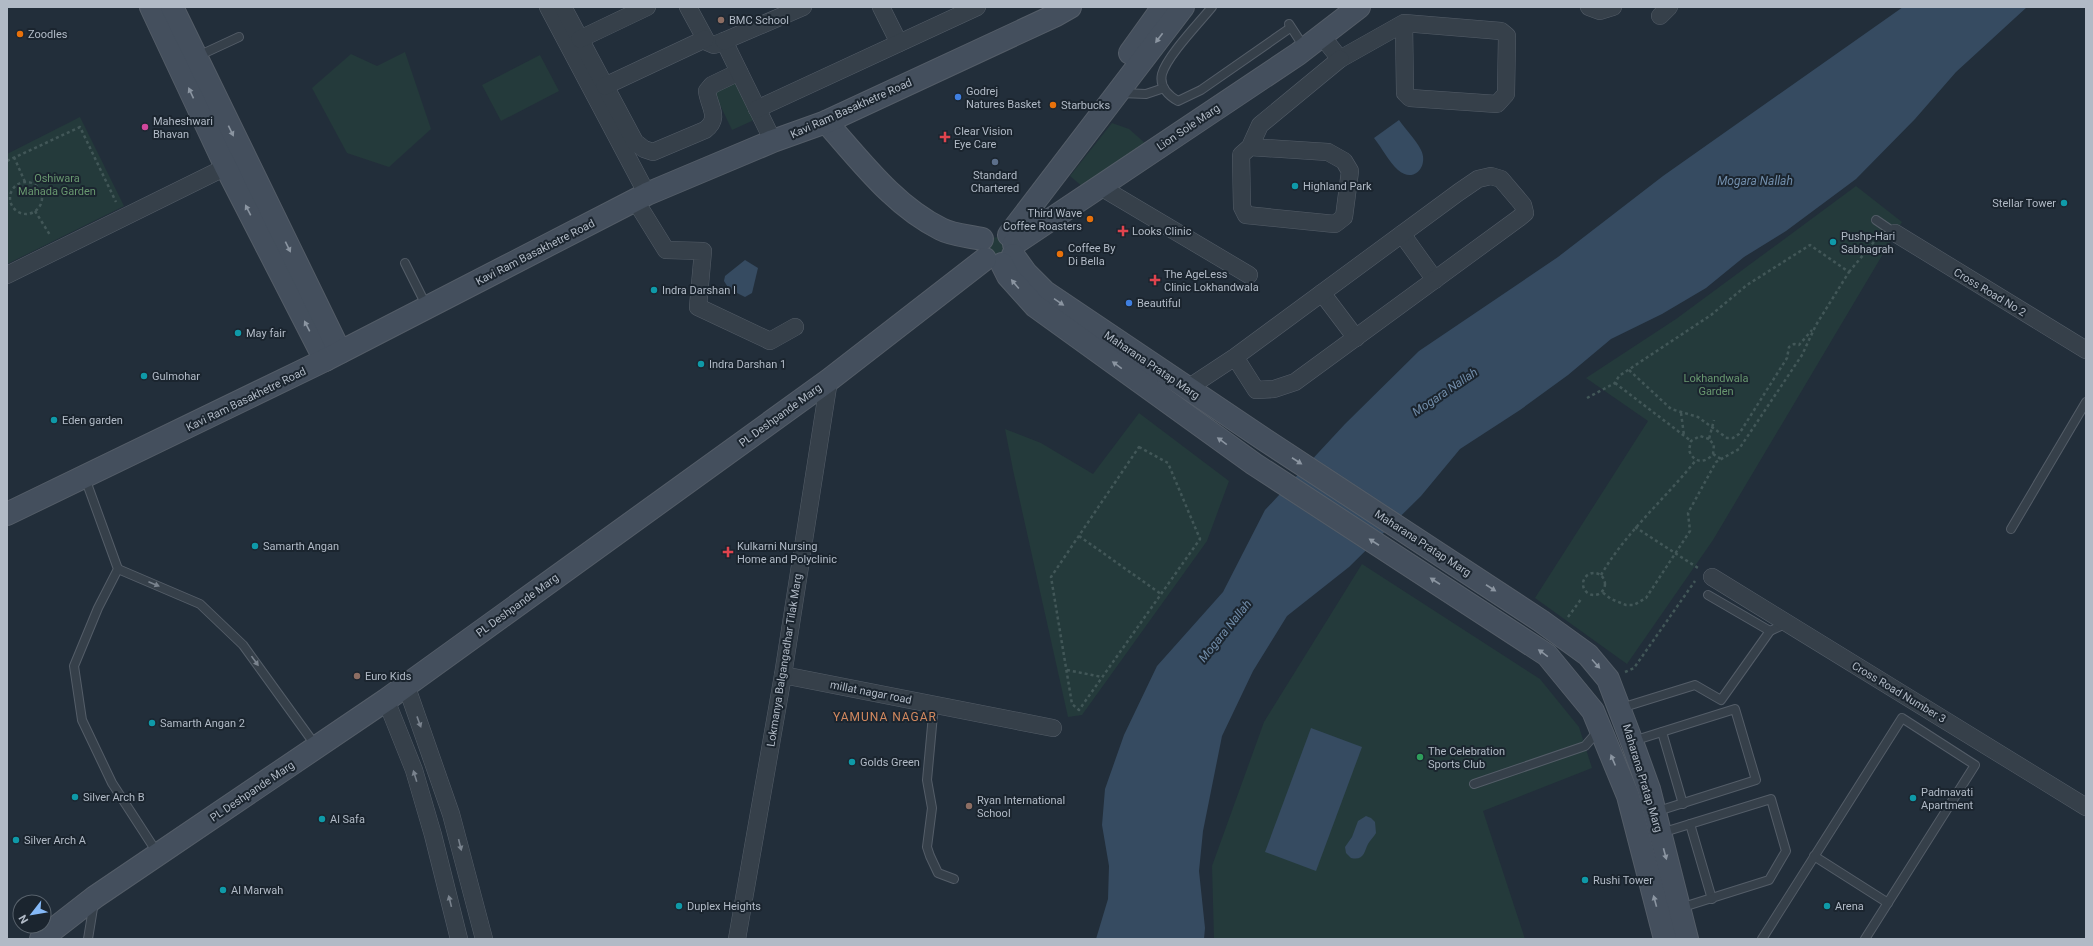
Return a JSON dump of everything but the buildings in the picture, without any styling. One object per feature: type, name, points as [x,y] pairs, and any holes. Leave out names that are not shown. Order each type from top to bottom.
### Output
[{"type":"street","points":[[151,7],[235,162],[332,356]]},
{"type":"street","points":[[172,7],[195,58],[235,162]]},
{"type":"street","points":[[548,7],[666,250],[703,251],[698,307],[770,341],[795,327]]},
{"type":"street","points":[[563,7],[635,142],[644,149],[653,152],[705,130],[712,125],[714,117],[707,91],[712,85],[738,72]]},
{"type":"street","points":[[580,39],[647,7]]},
{"type":"street","points":[[688,7],[707,42],[714,45],[803,7]]},
{"type":"street","points":[[881,7],[899,44]]},
{"type":"street","points":[[757,109],[977,7]]},
{"type":"street","name":"Kavi Ram Basakhetre Road","points":[[7,514],[332,356],[641,197],[773,141],[826,122],[1056,15],[1070,7]]},
{"type":"street","points":[[1001,247],[1016,209],[1163,7]]},
{"type":"street","points":[[1001,247],[1183,7]]},
{"type":"street","name":"Lion Sole Marg","points":[[1001,247],[1099,186],[1313,41],[1359,7]]},
{"type":"street","points":[[1589,7],[1600,11],[1613,7]]},
{"type":"street","points":[[1250,147],[1328,152],[1344,161],[1350,171],[1344,217],[1335,224],[1246,215],[1242,208],[1242,155],[1250,147],[1260,125],[1340,59],[1404,23],[1501,31],[1508,36],[1506,94],[1497,104],[1410,98],[1405,93],[1404,23]]},
{"type":"street","points":[[605,86],[705,39]]},
{"type":"street","points":[[724,41],[773,141]]},
{"type":"street","points":[[1313,41],[1340,59]]},
{"type":"street","points":[[826,122],[879,180],[911,212],[942,230],[1001,247]]},
{"type":"street","points":[[7,275],[235,162]]},
{"type":"street","points":[[1188,388],[1235,357],[1478,179],[1491,176],[1501,179],[1522,204],[1525,213],[1519,218],[1295,382],[1274,389],[1256,390],[1235,357]]},
{"type":"street","points":[[1099,186],[1249,276]]},
{"type":"street","name":"Cross Road No 2","points":[[1892,231],[2086,350]]},
{"type":"street","points":[[1402,234],[1435,280]]},
{"type":"street","name":"PL Deshpande Marg","points":[[41,939],[95,897],[386,700],[829,380],[1001,247]]},
{"type":"street","name":"Maharana Pratap Marg","points":[[1001,247],[1045,292],[1265,440],[1558,632],[1588,655],[1608,679],[1649,789],[1688,939]]},
{"type":"street","name":"Maharana Pratap Marg","points":[[1001,247],[1008,276],[1035,306],[1254,464],[1547,655],[1592,711],[1628,796],[1665,939]]},
{"type":"street","points":[[1322,293],[1356,338]]},
{"type":"street","name":"Lokmanya Balgangadhar Tilak Marg","points":[[737,939],[782,675],[829,380]]},
{"type":"street","name":"Cross Road Number 3","points":[[1705,577],[1787,623],[2086,806]]},
{"type":"street","name":"millat nagar road","points":[[782,675],[1053,728]]},
{"type":"street","points":[[406,685],[451,814],[484,939]]},
{"type":"street","points":[[386,700],[414,770],[433,835],[459,939]]},
{"type":"street","points":[[1628,796],[1649,789]]},
{"type":"lane","points":[[1212,7],[1170,60],[1162,75],[1164,88],[1169,96],[1178,101],[1202,90],[1289,26],[1313,41]]},
{"type":"lane","points":[[195,58],[239,37]]},
{"type":"lane","points":[[1117,93],[1146,94],[1164,88]]},
{"type":"lane","points":[[1876,220],[1892,231]]},
{"type":"lane","points":[[405,263],[427,307]]},
{"type":"lane","points":[[2011,529],[2086,402]]},
{"type":"lane","points":[[84,477],[118,568],[200,604],[243,645],[317,747]]},
{"type":"lane","points":[[118,568],[98,608],[74,666],[82,720],[112,783],[158,854]]},
{"type":"lane","points":[[1708,595],[1770,631]]},
{"type":"lane","points":[[1620,708],[1694,685],[1721,700],[1770,631],[1787,623]]},
{"type":"lane","points":[[934,704],[927,780],[932,808],[927,847],[938,873],[954,879]]},
{"type":"lane","points":[[1632,742],[1735,709],[1756,780],[1655,812]]},
{"type":"lane","points":[[1762,939],[1902,718],[1975,764],[1865,939]]},
{"type":"lane","points":[[1474,784],[1585,746],[1600,729]]},
{"type":"lane","points":[[1662,732],[1683,804]]},
{"type":"lane","points":[[1660,833],[1771,799],[1786,851],[1769,880],[1680,908]]},
{"type":"lane","points":[[1690,824],[1712,899]]},
{"type":"lane","points":[[1814,856],[1888,903]]},
{"type":"lane","points":[[88,939],[95,897]]},
{"type":"path","points":[[7,161],[80,127],[117,203],[111,206]]},
{"type":"path","points":[[14,157],[25,182]]},
{"type":"path","points":[[25,182],[34,184],[41,192],[42,200],[36,211],[22,213],[17,211],[11,203],[12,191],[18,184],[25,182]]},
{"type":"path","points":[[7,205],[11,203]]},
{"type":"path","points":[[36,211],[50,235]]},
{"type":"path","points":[[1602,592],[1618,603],[1634,605],[1646,598],[1690,531],[1688,513],[1716,462],[1733,454],[1738,449],[1802,354],[1803,348],[1816,325],[1849,272],[1880,234],[1892,231]]},
{"type":"path","points":[[43,238],[57,232]]},
{"type":"path","points":[[1587,398],[1615,383],[1619,376],[1711,315],[1747,285],[1810,245],[1849,272]]},
{"type":"path","points":[[1799,345],[1816,325]]},
{"type":"path","points":[[1629,370],[1670,409],[1698,417],[1727,438],[1736,437],[1787,358],[1789,347],[1794,344],[1803,348]]},
{"type":"path","points":[[1615,383],[1691,441]]},
{"type":"path","points":[[1681,412],[1684,436]]},
{"type":"path","points":[[1709,439],[1714,420]]},
{"type":"path","points":[[1700,436],[1709,439],[1714,445],[1713,454],[1706,460],[1696,460],[1690,455],[1689,450],[1691,441],[1700,436]]},
{"type":"path","points":[[1139,447],[1168,463],[1200,539],[1079,710],[1072,704],[1051,578],[1079,536],[1139,447]]},
{"type":"path","points":[[1713,454],[1721,459]]},
{"type":"path","points":[[1601,575],[1635,527],[1672,490],[1696,460]]},
{"type":"path","points":[[1608,679],[1634,668],[1705,577],[1675,554],[1635,527]]},
{"type":"path","points":[[1079,536],[1161,594]]},
{"type":"path","points":[[1589,575],[1601,575],[1605,585],[1602,592],[1594,595],[1590,594],[1585,590],[1584,584],[1589,575]]},
{"type":"path","points":[[1558,632],[1582,598]]},
{"type":"path","points":[[1067,670],[1102,677]]},
{"type":"green space","points":[[405,52],[431,129],[389,167],[347,153],[312,88],[351,54],[377,66]]},
{"type":"green space","points":[[540,55],[559,91],[501,121],[482,85]]},
{"type":"green space","points":[[734,80],[754,120],[732,130],[713,90]]},
{"type":"green space","name":"Oshiwara Mahada Garden","points":[[80,117],[124,206],[7,264],[7,154]]},
{"type":"green space","points":[[1112,123],[1129,129],[1146,144],[1083,187],[1070,176]]},
{"type":"green space","name":"Lokhandwala Garden","points":[[1856,186],[1902,222],[1713,540],[1627,664],[1535,598],[1648,421],[1586,378],[1676,319]]},
{"type":"green space","points":[[1000,237],[1008,250],[996,257],[989,252],[988,247],[992,238]]},
{"type":"green space","points":[[1139,413],[1229,481],[1207,541],[1082,715],[1068,717],[1005,429],[1041,443],[1093,474]]},
{"type":"green space","name":"The Celebration Sports Club","points":[[1362,564],[1540,679],[1579,727],[1592,768],[1483,811],[1525,939],[1214,939],[1212,866],[1264,722]]},
{"type":"water","name":"Mogara Nallah","points":[[1903,7],[2027,7],[1956,72],[1915,119],[1856,179],[1786,231],[1744,257],[1706,288],[1662,314],[1611,339],[1568,375],[1520,410],[1460,449],[1421,496],[1349,567],[1287,616],[1253,671],[1222,736],[1203,831],[1199,871],[1205,928],[1204,939],[1096,939],[1108,899],[1109,866],[1102,825],[1105,789],[1124,735],[1157,666],[1223,592],[1265,510],[1345,424],[1419,351],[1558,257],[1663,176]]},
{"type":"water","points":[[1399,120],[1416,142],[1423,156],[1421,167],[1414,174],[1404,174],[1398,170],[1374,138]]},
{"type":"water","points":[[745,260],[758,268],[752,293],[745,297],[729,289],[724,281],[725,276]]},
{"type":"water","points":[[1311,728],[1362,747],[1316,871],[1265,852]]},
{"type":"water","points":[[1366,816],[1375,822],[1376,833],[1361,857],[1355,859],[1351,858],[1346,853],[1345,847],[1352,837],[1358,821]]},
{"type":"place","name":"BMC School","points":[[721,20]]},
{"type":"place","name":"Zoodles","points":[[20,34]]},
{"type":"place","name":"Godrej Natures Basket","points":[[958,97]]},
{"type":"place","name":"Starbucks","points":[[1053,105]]},
{"type":"place","name":"Maheshwari Bhavan","points":[[145,127]]},
{"type":"place","name":"Clear Vision Eye Care","points":[[945,137]]},
{"type":"place","name":"Standard Chartered","points":[[995,162]]},
{"type":"place","name":"Highland Park","points":[[1295,186]]},
{"type":"place","name":"Stellar Tower","points":[[2064,203]]},
{"type":"place","name":"Third Wave Coffee Roasters","points":[[1090,219]]},
{"type":"place","name":"Looks Clinic","points":[[1123,231]]},
{"type":"place","name":"Pushp-Hari Sabhagrah","points":[[1833,242]]},
{"type":"place","name":"Coffee By Di Bella","points":[[1060,254]]},
{"type":"place","name":"The AgeLess Clinic Lokhandwala","points":[[1155,280]]},
{"type":"place","name":"Indra Darshan I","points":[[654,290]]},
{"type":"place","name":"Beautiful","points":[[1129,303]]},
{"type":"place","name":"May fair","points":[[238,333]]},
{"type":"place","name":"Indra Darshan 1","points":[[701,364]]},
{"type":"place","name":"Gulmohar","points":[[144,376]]},
{"type":"place","name":"Eden garden","points":[[54,420]]},
{"type":"place","name":"Samarth Angan","points":[[255,546]]},
{"type":"place","name":"Kulkarni Nursing Home and Polyclinic","points":[[728,552]]},
{"type":"place","name":"Euro Kids","points":[[357,676]]},
{"type":"place","name":"Samarth Angan 2","points":[[152,723]]},
{"type":"place","name":"The Celebration Sports Club","points":[[1420,757]]},
{"type":"place","name":"Golds Green","points":[[852,762]]},
{"type":"place","name":"Silver Arch B","points":[[75,797]]},
{"type":"place","name":"Padmavati Apartment","points":[[1913,798]]},
{"type":"place","name":"Ryan International School","points":[[969,806]]},
{"type":"place","name":"Al Safa","points":[[322,819]]},
{"type":"place","name":"Silver Arch A","points":[[16,840]]},
{"type":"place","name":"Rushi Tower","points":[[1585,880]]},
{"type":"place","name":"Al Marwah","points":[[223,890]]},
{"type":"place","name":"Duplex Heights","points":[[679,906]]},
{"type":"place","name":"Arena","points":[[1827,906]]},
{"type":"district","name":"YAMUNA NAGAR","points":[[885,717]]}]
